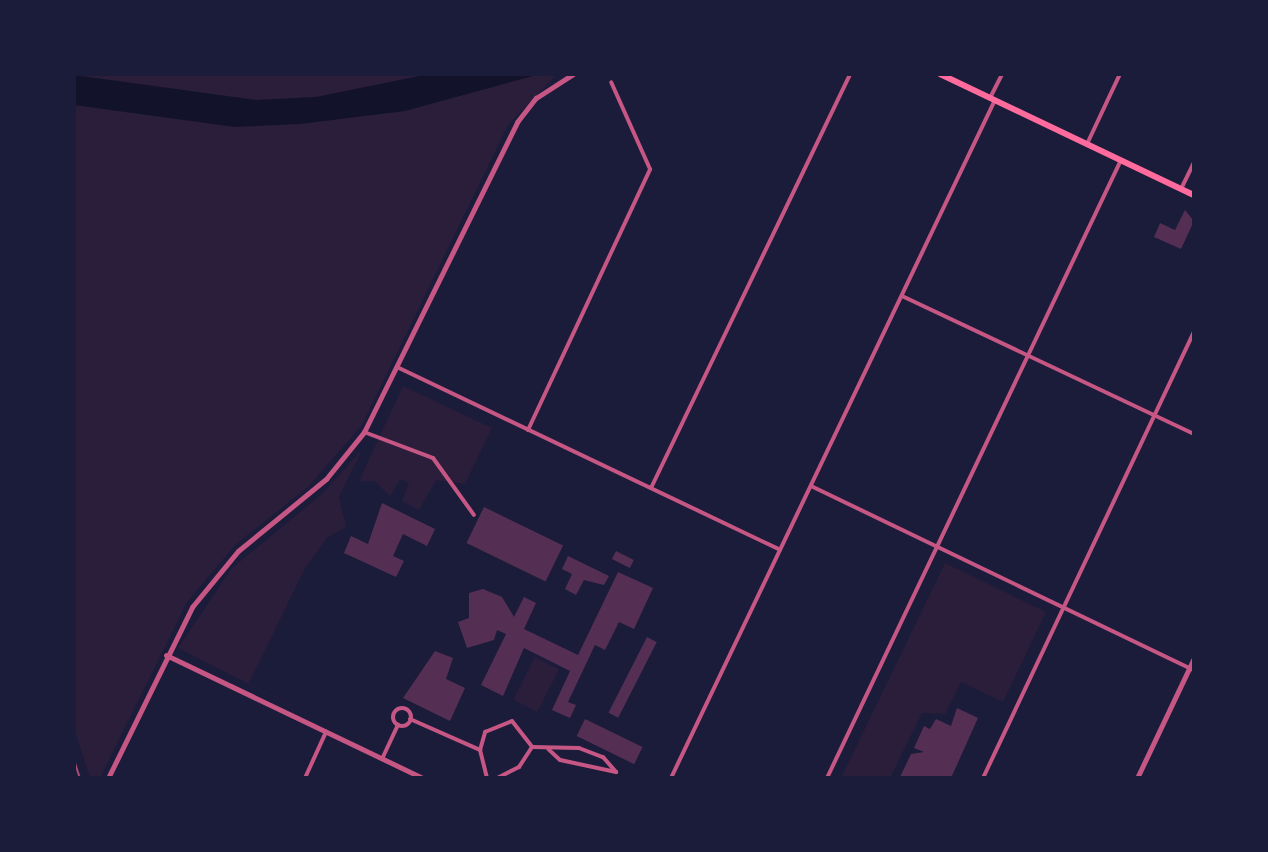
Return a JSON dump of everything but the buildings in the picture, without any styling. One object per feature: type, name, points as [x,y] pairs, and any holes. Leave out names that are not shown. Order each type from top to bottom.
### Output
[{"type":"main road","points":[[940,74],[1194,195]]},
{"type":"street","points":[[108,778],[166,655],[212,579],[326,479],[364,432],[399,368],[517,122],[536,98],[573,74]]},
{"type":"street","points":[[651,488],[850,74]]},
{"type":"street","points":[[671,778],[902,296],[1002,74]]},
{"type":"street","points":[[1087,144],[1120,74]]},
{"type":"street","points":[[528,430],[650,169],[611,82]]},
{"type":"street","points":[[827,778],[1121,160]]},
{"type":"street","points":[[1181,189],[1194,162]]},
{"type":"street","points":[[902,296],[1194,434]]},
{"type":"street","points":[[983,778],[1194,332]]},
{"type":"street","points":[[399,368],[780,550]]},
{"type":"street","points":[[364,432],[433,458],[474,515]]},
{"type":"street","points":[[811,486],[1192,669]]},
{"type":"street","points":[[166,655],[423,778]]},
{"type":"street","points":[[1137,778],[1192,669],[1194,658]]},
{"type":"street","points":[[382,759],[398,725],[398,710],[410,719],[480,750]]},
{"type":"street","points":[[398,725],[410,719]]},
{"type":"street","points":[[487,778],[480,750],[485,732],[503,719],[522,726],[532,747]]},
{"type":"street","points":[[305,778],[326,732]]},
{"type":"street","points":[[532,747],[588,751],[616,772],[560,760],[548,749]]},
{"type":"street","points":[[497,778],[519,767],[532,747]]},
{"type":"shaded area","points":[[74,74],[557,74],[508,125],[362,425],[309,486],[236,544],[187,602],[100,778],[90,778],[74,728]]},
{"type":"shaded area","points":[[429,74],[540,74],[405,111],[300,124],[235,127],[74,105],[74,75],[256,100],[316,97]]},
{"type":"shaded area","points":[[403,386],[492,428],[465,484],[436,480],[419,510],[402,501],[409,483],[400,479],[390,497],[375,481],[359,481]]},
{"type":"shaded area","points":[[362,450],[339,497],[346,527],[327,538],[305,568],[249,683],[342,731],[178,648],[232,568],[321,495]]},
{"type":"shaded area","points":[[945,563],[1046,612],[1003,702],[961,682],[945,714],[922,713],[890,778],[841,778]]},
{"type":"shaded area","points":[[535,657],[559,669],[537,712],[513,700]]},
{"type":"railway","points":[[74,760],[80,778]]}]
